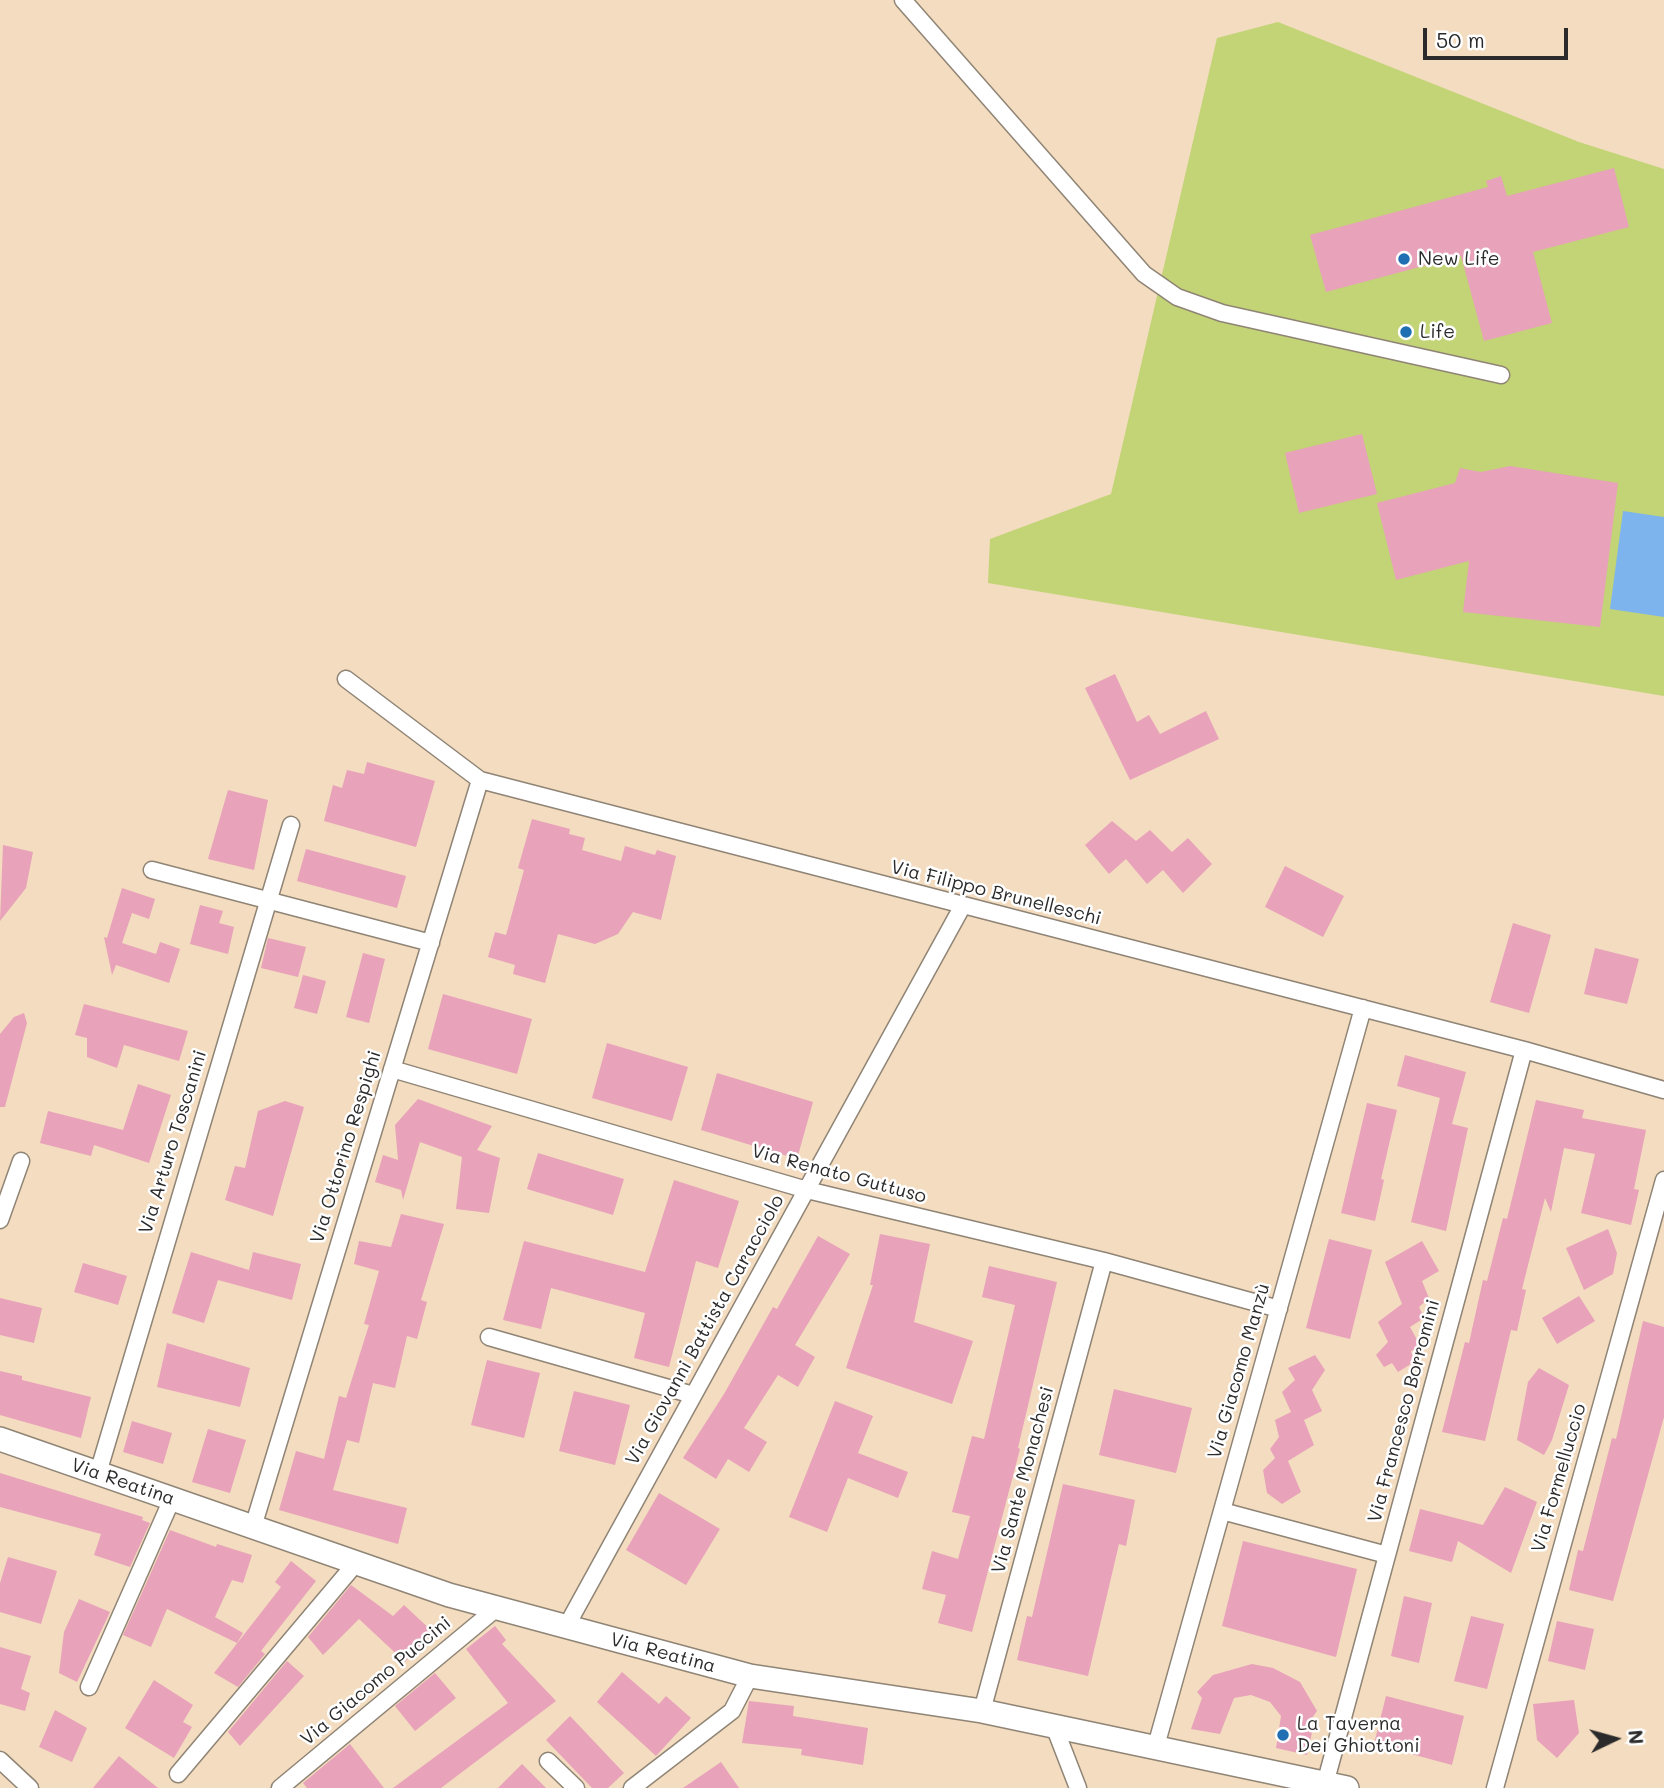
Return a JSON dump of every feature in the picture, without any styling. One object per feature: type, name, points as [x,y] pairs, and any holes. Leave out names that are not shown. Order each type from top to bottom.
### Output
[{"type":"street","points":[[903,0],[1144,274],[1177,297],[1210,310],[1501,374]]},
{"type":"street","name":"Via Filippo Brunelleschi","points":[[346,679],[480,780],[962,907],[1524,1050],[1664,1090]]},
{"type":"street","name":"Via Ottorino Respighi","points":[[253,1527],[480,780]]},
{"type":"street","name":"Via Arturo Toscanini","points":[[98,1473],[180,1189],[291,825]]},
{"type":"street","points":[[152,870],[431,943]]},
{"type":"street","name":"Via Giovanni Battista Caracciolo","points":[[566,1627],[962,907]]},
{"type":"street","name":"Via Giacomo Manzù","points":[[1156,1746],[1363,1008]]},
{"type":"street","name":"Via Francesco Borromini","points":[[1336,1786],[1387,1555],[1524,1050]]},
{"type":"street","name":"Via Renato Guttuso","points":[[392,1069],[807,1190],[1104,1261],[1279,1308]]},
{"type":"street","points":[[0,1220],[21,1161]]},
{"type":"street","name":"Via Formelluccio","points":[[1494,1788],[1664,1180]]},
{"type":"street","name":"Via Sante Monachesi","points":[[982,1711],[1104,1261]]},
{"type":"street","points":[[489,1337],[693,1395]]},
{"type":"street","name":"Via Reatina","points":[[0,1438],[449,1595],[750,1676],[982,1711],[1336,1786]]},
{"type":"street","points":[[89,1687],[172,1499]]},
{"type":"street","points":[[1222,1511],[1387,1555]]},
{"type":"street","points":[[178,1774],[356,1563]]},
{"type":"street","name":"Via Giacomo Puccini","points":[[280,1788],[498,1607]]},
{"type":"street","points":[[632,1788],[732,1711],[750,1676]]},
{"type":"street","points":[[1054,1726],[1078,1788]]},
{"type":"street","points":[[0,1760],[30,1788]]},
{"type":"street","points":[[548,1761],[576,1788]]},
{"type":"green space","name":"Life","points":[[1278,22],[1579,142],[1664,169],[1664,696],[988,583],[990,539],[1111,494],[1217,38]]},
{"type":"water","points":[[1623,511],[1664,517],[1664,617],[1610,609]]},
{"type":"building","points":[[1614,168],[1629,227],[1533,252],[1552,323],[1484,341],[1461,256],[1326,292],[1310,235],[1488,187],[1486,181],[1501,176],[1507,196]]},
{"type":"building","points":[[1362,434],[1377,494],[1299,513],[1285,453]]},
{"type":"building","points":[[1510,466],[1618,483],[1600,627],[1463,612],[1469,561],[1396,580],[1377,503],[1455,483],[1460,468],[1481,472]]},
{"type":"building","points":[[1115,674],[1137,722],[1149,715],[1160,734],[1206,711],[1219,739],[1130,780],[1085,688]]},
{"type":"building","points":[[367,762],[435,781],[416,847],[324,821],[333,785],[342,788],[347,770],[364,774]]},
{"type":"building","points":[[228,790],[268,800],[254,870],[208,859]]},
{"type":"building","points":[[532,819],[570,829],[569,834],[585,838],[582,850],[621,861],[625,846],[655,855],[657,850],[676,856],[661,920],[633,912],[618,934],[595,944],[558,934],[545,983],[513,974],[515,965],[488,957],[495,932],[506,935],[524,870],[518,868]]},
{"type":"building","points":[[1112,821],[1136,841],[1150,830],[1172,852],[1188,838],[1212,864],[1183,893],[1163,870],[1147,884],[1126,859],[1109,874],[1085,845]]},
{"type":"building","points":[[3,845],[33,852],[26,888],[0,921]]},
{"type":"building","points":[[306,849],[406,876],[397,908],[297,881]]},
{"type":"building","points":[[1285,866],[1344,896],[1323,937],[1265,907]]},
{"type":"building","points":[[122,888],[155,899],[149,919],[132,913],[122,943],[156,954],[160,942],[180,949],[169,983],[116,965],[112,975],[104,937],[107,938]]},
{"type":"building","points":[[200,905],[223,911],[219,923],[234,927],[228,954],[190,944]]},
{"type":"building","points":[[1513,923],[1551,935],[1529,1013],[1490,1002]]},
{"type":"building","points":[[268,938],[306,947],[298,977],[261,968]]},
{"type":"building","points":[[1595,948],[1639,959],[1627,1004],[1584,994]]},
{"type":"building","points":[[363,953],[385,959],[369,1023],[346,1017]]},
{"type":"building","points":[[303,975],[326,981],[317,1014],[294,1008]]},
{"type":"building","points":[[443,994],[532,1019],[517,1074],[428,1049]]},
{"type":"building","points":[[84,1004],[188,1031],[179,1061],[124,1045],[117,1068],[87,1057],[87,1038],[75,1035]]},
{"type":"building","points":[[24,1013],[27,1023],[5,1107],[0,1107],[0,1034],[14,1017]]},
{"type":"building","points":[[607,1043],[688,1067],[672,1121],[592,1098]]},
{"type":"building","points":[[1405,1055],[1466,1072],[1452,1124],[1468,1128],[1446,1231],[1411,1222],[1440,1098],[1397,1086]]},
{"type":"building","points":[[717,1073],[813,1102],[797,1159],[701,1130]]},
{"type":"building","points":[[138,1084],[171,1095],[149,1163],[94,1145],[91,1156],[40,1143],[48,1111],[123,1130]]},
{"type":"building","points":[[418,1099],[492,1126],[477,1150],[500,1158],[489,1213],[456,1209],[462,1157],[420,1142],[403,1200],[401,1190],[375,1182],[383,1155],[398,1160],[395,1125]]},
{"type":"building","points":[[1536,1100],[1584,1110],[1582,1118],[1646,1130],[1634,1189],[1639,1190],[1631,1225],[1581,1213],[1595,1154],[1564,1148],[1551,1212],[1545,1198],[1522,1289],[1526,1290],[1517,1331],[1511,1330],[1485,1441],[1442,1432],[1465,1342],[1469,1343],[1483,1280],[1487,1281],[1503,1218],[1507,1219]]},
{"type":"building","points":[[285,1101],[304,1107],[273,1216],[225,1200],[235,1166],[245,1168],[258,1111]]},
{"type":"building","points":[[1367,1103],[1397,1110],[1381,1179],[1384,1180],[1375,1221],[1341,1213]]},
{"type":"building","points":[[538,1153],[624,1179],[613,1215],[527,1189]]},
{"type":"building","points":[[674,1180],[739,1201],[718,1268],[696,1261],[669,1367],[634,1358],[645,1313],[551,1288],[541,1329],[503,1320],[524,1241],[645,1272]]},
{"type":"building","points":[[401,1214],[444,1224],[421,1300],[427,1302],[417,1339],[407,1336],[395,1388],[373,1383],[359,1443],[347,1440],[333,1490],[407,1508],[398,1544],[279,1510],[296,1451],[324,1459],[339,1396],[346,1398],[369,1325],[364,1324],[379,1271],[354,1264],[359,1241],[391,1247]]},
{"type":"building","points":[[1608,1229],[1617,1253],[1613,1274],[1584,1290],[1566,1248]]},
{"type":"building","points":[[880,1234],[930,1244],[914,1322],[973,1341],[952,1404],[846,1368],[873,1285],[870,1285]]},
{"type":"building","points":[[818,1236],[850,1254],[795,1345],[815,1357],[798,1387],[778,1375],[744,1428],[767,1442],[749,1472],[728,1459],[716,1479],[683,1458],[724,1394],[773,1307],[777,1309]]},
{"type":"building","points":[[1329,1239],[1372,1250],[1350,1339],[1306,1328]]},
{"type":"building","points":[[1422,1241],[1439,1271],[1422,1281],[1429,1298],[1419,1307],[1424,1318],[1410,1327],[1421,1347],[1411,1351],[1414,1362],[1398,1372],[1392,1363],[1384,1367],[1376,1355],[1388,1342],[1378,1322],[1402,1304],[1385,1262]]},
{"type":"building","points":[[191,1252],[249,1270],[253,1252],[301,1264],[292,1300],[218,1280],[204,1323],[172,1313]]},
{"type":"building","points":[[83,1263],[127,1276],[118,1305],[74,1292]]},
{"type":"building","points":[[989,1266],[1057,1282],[1018,1448],[1020,1449],[972,1632],[938,1623],[946,1595],[922,1589],[932,1551],[958,1559],[970,1516],[952,1512],[972,1436],[984,1439],[1015,1305],[982,1297]]},
{"type":"building","points":[[1579,1296],[1595,1321],[1557,1344],[1542,1318]]},
{"type":"building","points":[[0,1298],[42,1308],[34,1343],[0,1335]]},
{"type":"building","points":[[1643,1321],[1664,1327],[1664,1417],[1613,1601],[1569,1590],[1578,1550],[1583,1551],[1612,1438],[1616,1439]]},
{"type":"building","points":[[167,1343],[250,1368],[240,1407],[157,1387]]},
{"type":"building","points":[[1315,1355],[1325,1370],[1312,1390],[1322,1411],[1304,1420],[1314,1445],[1288,1461],[1301,1492],[1282,1504],[1267,1493],[1263,1470],[1275,1458],[1270,1449],[1279,1437],[1275,1420],[1291,1412],[1282,1392],[1295,1380],[1288,1368]]},
{"type":"building","points":[[487,1360],[540,1373],[524,1438],[471,1425]]},
{"type":"building","points":[[1539,1368],[1569,1385],[1552,1440],[1544,1455],[1517,1440],[1528,1382]]},
{"type":"building","points":[[0,1371],[22,1376],[22,1380],[91,1397],[81,1438],[0,1415]]},
{"type":"building","points":[[1114,1389],[1192,1408],[1176,1473],[1099,1455]]},
{"type":"building","points":[[574,1391],[630,1405],[615,1465],[559,1451]]},
{"type":"building","points":[[835,1401],[873,1416],[858,1453],[908,1472],[898,1498],[848,1478],[827,1532],[789,1517]]},
{"type":"building","points":[[132,1421],[172,1433],[163,1464],[123,1452]]},
{"type":"building","points":[[208,1429],[246,1440],[230,1493],[192,1482]]},
{"type":"building","points":[[0,1473],[143,1517],[142,1520],[150,1523],[130,1567],[94,1555],[101,1534],[0,1507]]},
{"type":"building","points":[[1063,1484],[1135,1500],[1126,1546],[1119,1544],[1088,1676],[1017,1660],[1027,1616],[1032,1617]]},
{"type":"building","points":[[1505,1487],[1537,1502],[1511,1573],[1458,1541],[1452,1562],[1409,1551],[1420,1509],[1483,1525]]},
{"type":"building","points":[[659,1493],[720,1529],[686,1585],[626,1550]]},
{"type":"building","points":[[170,1530],[216,1547],[217,1544],[252,1555],[243,1583],[232,1580],[215,1617],[243,1633],[237,1643],[167,1609],[151,1647],[123,1635]]},
{"type":"building","points":[[1243,1541],[1357,1569],[1336,1657],[1222,1626]]},
{"type":"building","points":[[8,1557],[57,1571],[41,1624],[0,1612],[0,1583]]},
{"type":"building","points":[[291,1561],[316,1581],[261,1651],[265,1654],[238,1687],[214,1673],[281,1587],[275,1582]]},
{"type":"building","points":[[351,1585],[393,1616],[404,1605],[433,1632],[405,1662],[359,1619],[323,1655],[308,1637]]},
{"type":"building","points":[[1404,1596],[1432,1603],[1419,1663],[1391,1656]]},
{"type":"building","points":[[79,1599],[110,1612],[77,1682],[59,1673],[64,1632]]},
{"type":"building","points":[[1471,1616],[1504,1624],[1487,1689],[1454,1681]]},
{"type":"building","points":[[1557,1621],[1594,1629],[1585,1670],[1548,1661]]},
{"type":"building","points":[[495,1626],[506,1640],[502,1644],[556,1701],[441,1788],[393,1788],[508,1703],[466,1649]]},
{"type":"building","points":[[0,1647],[31,1656],[21,1689],[30,1693],[25,1711],[0,1704]]},
{"type":"building","points":[[287,1661],[304,1676],[240,1746],[228,1732]]},
{"type":"building","points":[[1252,1664],[1273,1668],[1300,1682],[1317,1711],[1309,1722],[1313,1728],[1307,1755],[1276,1748],[1281,1716],[1270,1702],[1251,1695],[1234,1698],[1220,1734],[1191,1729],[1202,1698],[1197,1692],[1213,1675]]},
{"type":"building","points":[[622,1672],[659,1704],[666,1696],[691,1718],[656,1756],[597,1702]]},
{"type":"building","points":[[435,1673],[456,1698],[415,1731],[395,1706]]},
{"type":"building","points":[[154,1680],[193,1705],[183,1722],[192,1727],[174,1758],[125,1728]]},
{"type":"building","points":[[1386,1696],[1464,1716],[1452,1765],[1374,1744]]},
{"type":"building","points":[[1574,1700],[1579,1733],[1557,1758],[1537,1740],[1533,1704]]},
{"type":"building","points":[[749,1701],[794,1706],[793,1716],[868,1728],[863,1765],[801,1755],[802,1749],[742,1743]]},
{"type":"building","points":[[55,1710],[87,1728],[72,1762],[39,1747]]},
{"type":"building","points":[[570,1716],[624,1773],[608,1788],[592,1788],[546,1740]]},
{"type":"building","points":[[350,1744],[384,1788],[307,1788],[303,1783]]},
{"type":"building","points":[[119,1756],[158,1788],[93,1788]]},
{"type":"building","points":[[721,1762],[739,1788],[683,1788]]},
{"type":"building","points":[[522,1764],[546,1788],[498,1788]]},
{"type":"place","name":"New Life","points":[[1404,259]]},
{"type":"place","name":"Life","points":[[1406,332]]},
{"type":"place","name":"La Taverna Dei Ghiottoni","points":[[1283,1735]]}]
